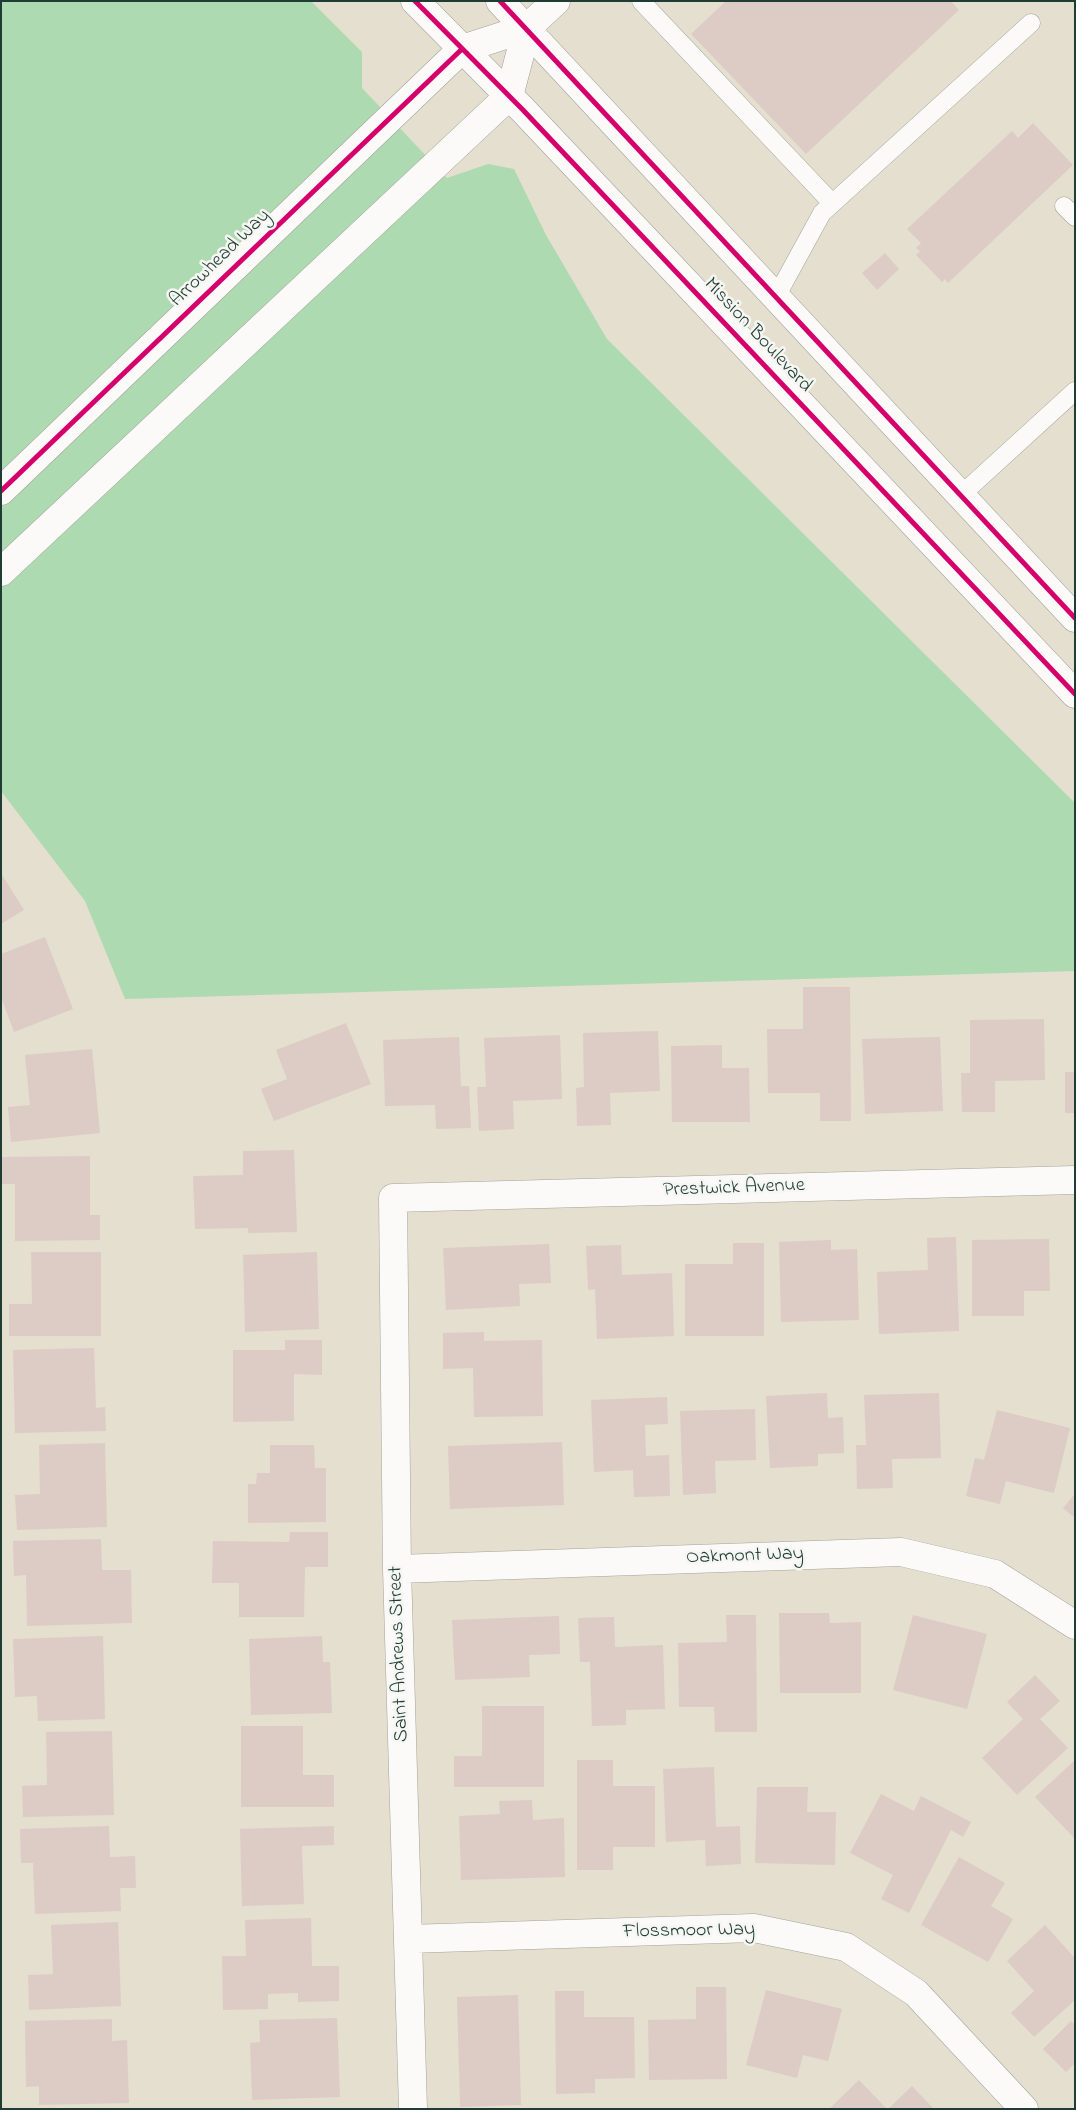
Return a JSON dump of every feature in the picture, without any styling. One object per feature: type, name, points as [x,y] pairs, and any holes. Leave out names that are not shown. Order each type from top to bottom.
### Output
[{"type":"street","name":"Mission Boulevard","points":[[415,1],[509,96],[1075,694]]},
{"type":"street","name":"Mission Boulevard","points":[[500,1],[1073,614]]},
{"type":"street","name":"Arrowhead Way","points":[[1,491],[462,49],[526,28],[556,1]]},
{"type":"street","points":[[1,572],[509,96],[526,28]]},
{"type":"street","name":"Prestwick Avenue","points":[[393,1198],[1075,1180]]},
{"type":"street","name":"Saint Andrews Street","points":[[393,1198],[397,1569],[413,2109]]},
{"type":"street","name":"Oakmont Way","points":[[397,1569],[901,1552],[995,1574],[1075,1626]]},
{"type":"street","name":"Flossmoor Way","points":[[408,1939],[754,1928],[846,1948],[916,1994],[1024,2109]]},
{"type":"lane","points":[[641,1],[832,203]]},
{"type":"lane","points":[[776,297],[822,213],[1031,23]]},
{"type":"lane","points":[[961,495],[1075,391]]},
{"type":"green space","points":[[1,1],[311,1],[362,52],[362,88],[447,178],[488,164],[514,169],[546,235],[607,339],[1075,803],[1075,971],[125,999],[85,901],[1,791]]},
{"type":"building","points":[[726,1],[951,1],[959,10],[806,154],[691,34]]},
{"type":"building","points":[[1033,123],[1073,165],[948,283],[945,279],[942,282],[916,255],[920,251],[916,248],[921,243],[907,229],[1012,131],[1018,138]]},
{"type":"building","points":[[885,253],[899,269],[877,290],[862,273]]},
{"type":"building","points":[[1,873],[24,910],[1,924]]},
{"type":"building","points":[[45,937],[73,1009],[14,1032],[1,997],[1,954]]},
{"type":"building","points":[[803,987],[850,987],[851,1121],[820,1121],[820,1093],[768,1093],[767,1029],[803,1029]]},
{"type":"building","points":[[1044,1019],[1045,1080],[995,1081],[995,1112],[962,1112],[961,1073],[970,1073],[970,1020]]},
{"type":"building","points":[[346,1023],[371,1084],[274,1121],[261,1089],[287,1079],[276,1050]]},
{"type":"building","points":[[658,1031],[660,1091],[610,1093],[611,1125],[577,1126],[576,1088],[584,1087],[583,1033]]},
{"type":"building","points":[[560,1035],[562,1099],[513,1101],[514,1129],[479,1131],[477,1087],[486,1087],[484,1038]]},
{"type":"building","points":[[459,1037],[461,1086],[469,1086],[471,1128],[436,1129],[435,1105],[385,1106],[383,1040]]},
{"type":"building","points":[[940,1037],[943,1111],[865,1114],[862,1039]]},
{"type":"building","points":[[722,1045],[722,1068],[749,1068],[750,1122],[672,1122],[671,1046]]},
{"type":"building","points":[[92,1049],[100,1133],[11,1142],[8,1107],[30,1105],[25,1055]]},
{"type":"building","points":[[1065,1072],[1075,1072],[1075,1113],[1065,1113]]},
{"type":"building","points":[[294,1150],[297,1232],[248,1233],[248,1228],[195,1229],[193,1176],[243,1175],[243,1151]]},
{"type":"building","points":[[90,1156],[90,1215],[100,1215],[100,1240],[15,1241],[15,1184],[2,1184],[2,1157]]},
{"type":"building","points":[[956,1237],[959,1331],[879,1334],[877,1272],[928,1270],[927,1238]]},
{"type":"building","points":[[1049,1239],[1050,1291],[1024,1291],[1024,1316],[972,1316],[972,1240]]},
{"type":"building","points":[[831,1240],[831,1250],[857,1249],[859,1320],[781,1322],[779,1242]]},
{"type":"building","points":[[733,1243],[764,1243],[764,1336],[685,1336],[685,1264],[733,1264]]},
{"type":"building","points":[[549,1244],[551,1283],[519,1284],[520,1306],[446,1310],[443,1248]]},
{"type":"building","points":[[621,1245],[622,1275],[672,1273],[674,1336],[597,1339],[595,1289],[588,1290],[586,1246]]},
{"type":"building","points":[[31,1252],[101,1252],[101,1336],[9,1336],[9,1304],[32,1304]]},
{"type":"building","points":[[317,1252],[319,1329],[245,1332],[243,1255]]},
{"type":"building","points":[[484,1332],[484,1341],[542,1340],[543,1416],[474,1417],[473,1368],[443,1369],[443,1333]]},
{"type":"building","points":[[285,1340],[322,1340],[322,1375],[294,1374],[294,1421],[233,1422],[233,1350],[285,1350]]},
{"type":"building","points":[[94,1348],[96,1408],[105,1407],[106,1431],[15,1433],[13,1350]]},
{"type":"building","points":[[827,1393],[828,1418],[843,1417],[844,1453],[818,1454],[818,1466],[770,1468],[766,1396]]},
{"type":"building","points":[[939,1393],[941,1458],[892,1459],[893,1488],[857,1489],[856,1445],[866,1445],[864,1395]]},
{"type":"building","points":[[667,1397],[668,1424],[645,1425],[646,1456],[669,1455],[670,1496],[634,1497],[633,1470],[594,1472],[591,1400]]},
{"type":"building","points":[[755,1409],[756,1460],[715,1461],[716,1493],[683,1495],[680,1411]]},
{"type":"building","points":[[997,1410],[1070,1428],[1054,1493],[1006,1481],[1000,1504],[966,1496],[975,1458],[984,1460]]},
{"type":"building","points":[[562,1442],[564,1505],[450,1509],[448,1446]]},
{"type":"building","points":[[105,1443],[107,1527],[17,1530],[15,1495],[40,1494],[39,1445]]},
{"type":"building","points":[[270,1445],[314,1445],[315,1468],[326,1468],[326,1522],[248,1523],[248,1484],[256,1484],[257,1473],[270,1473]]},
{"type":"building","points":[[1075,1494],[1075,1518],[1063,1508]]},
{"type":"building","points":[[290,1532],[328,1532],[328,1567],[305,1567],[304,1617],[239,1617],[239,1583],[212,1583],[213,1541],[289,1542]]},
{"type":"building","points":[[101,1539],[102,1570],[131,1570],[132,1623],[27,1626],[26,1575],[14,1576],[13,1541]]},
{"type":"building","points":[[779,1613],[829,1613],[830,1623],[861,1622],[861,1693],[780,1693]]},
{"type":"building","points":[[726,1615],[756,1615],[757,1732],[715,1732],[714,1707],[679,1707],[678,1643],[727,1642]]},
{"type":"building","points":[[913,1615],[987,1634],[967,1709],[893,1690]]},
{"type":"building","points":[[559,1616],[560,1654],[529,1655],[530,1677],[455,1680],[452,1620]]},
{"type":"building","points":[[614,1617],[615,1647],[663,1645],[665,1709],[626,1710],[626,1725],[592,1726],[590,1662],[580,1662],[578,1618]]},
{"type":"building","points":[[103,1636],[105,1719],[38,1721],[37,1696],[15,1697],[13,1639]]},
{"type":"building","points":[[322,1636],[323,1662],[330,1662],[332,1713],[251,1715],[249,1639]]},
{"type":"building","points":[[1035,1675],[1060,1701],[1040,1719],[1068,1748],[1017,1795],[982,1758],[1023,1719],[1007,1702]]},
{"type":"building","points":[[482,1706],[544,1706],[544,1787],[454,1787],[454,1756],[482,1756]]},
{"type":"building","points":[[241,1726],[303,1726],[303,1775],[334,1775],[334,1807],[241,1807]]},
{"type":"building","points":[[112,1731],[114,1815],[23,1817],[22,1786],[47,1785],[46,1732]]},
{"type":"building","points":[[577,1760],[613,1760],[613,1786],[655,1786],[655,1847],[613,1847],[613,1870],[577,1870]]},
{"type":"building","points":[[1075,1760],[1075,1839],[1035,1797]]},
{"type":"building","points":[[714,1767],[716,1827],[740,1826],[741,1864],[706,1866],[705,1840],[666,1842],[663,1769]]},
{"type":"building","points":[[757,1787],[808,1787],[807,1812],[836,1812],[835,1865],[755,1863]]},
{"type":"building","points":[[881,1794],[914,1811],[921,1796],[971,1822],[963,1837],[951,1830],[909,1913],[881,1899],[893,1875],[850,1853]]},
{"type":"building","points":[[532,1800],[533,1820],[564,1818],[565,1877],[461,1880],[459,1816],[500,1814],[499,1801]]},
{"type":"building","points":[[109,1826],[110,1857],[135,1856],[136,1888],[120,1888],[121,1911],[35,1914],[33,1863],[21,1863],[20,1829]]},
{"type":"building","points":[[334,1826],[334,1845],[302,1846],[304,1904],[242,1906],[240,1829]]},
{"type":"building","points":[[959,1857],[1005,1883],[991,1906],[1013,1919],[988,1962],[921,1925]]},
{"type":"building","points":[[311,1918],[312,1966],[339,1966],[339,2001],[298,2002],[298,1993],[268,1994],[268,2009],[223,2010],[222,1956],[246,1956],[245,1920]]},
{"type":"building","points":[[118,1922],[121,2006],[29,2010],[28,1975],[53,1974],[51,1925]]},
{"type":"building","points":[[1045,1925],[1075,1958],[1075,2000],[1034,2037],[1011,2013],[1034,1991],[1007,1961]]},
{"type":"building","points":[[696,1987],[726,1987],[727,2079],[649,2080],[648,2020],[696,2019]]},
{"type":"building","points":[[766,1990],[842,2009],[828,2061],[803,2055],[797,2078],[746,2065]]},
{"type":"building","points":[[555,1991],[584,1991],[584,2017],[634,2017],[635,2078],[595,2079],[595,2093],[556,2094]]},
{"type":"building","points":[[518,1995],[521,2105],[460,2107],[457,1997]]},
{"type":"building","points":[[337,2018],[340,2097],[252,2100],[250,2043],[260,2042],[259,2020]]},
{"type":"building","points":[[112,2019],[112,2041],[127,2040],[129,2103],[39,2105],[39,2086],[26,2087],[25,2021]]},
{"type":"building","points":[[1071,2021],[1075,2025],[1075,2063],[1066,2072],[1043,2049]]},
{"type":"building","points":[[859,2080],[887,2109],[829,2109]]},
{"type":"building","points":[[912,2086],[934,2109],[888,2109]]},
{"type":"cycle path","points":[[415,1],[523,110],[1075,694]]},
{"type":"cycle path","points":[[500,1],[1075,618]]},
{"type":"cycle path","points":[[1,491],[462,49]]}]
